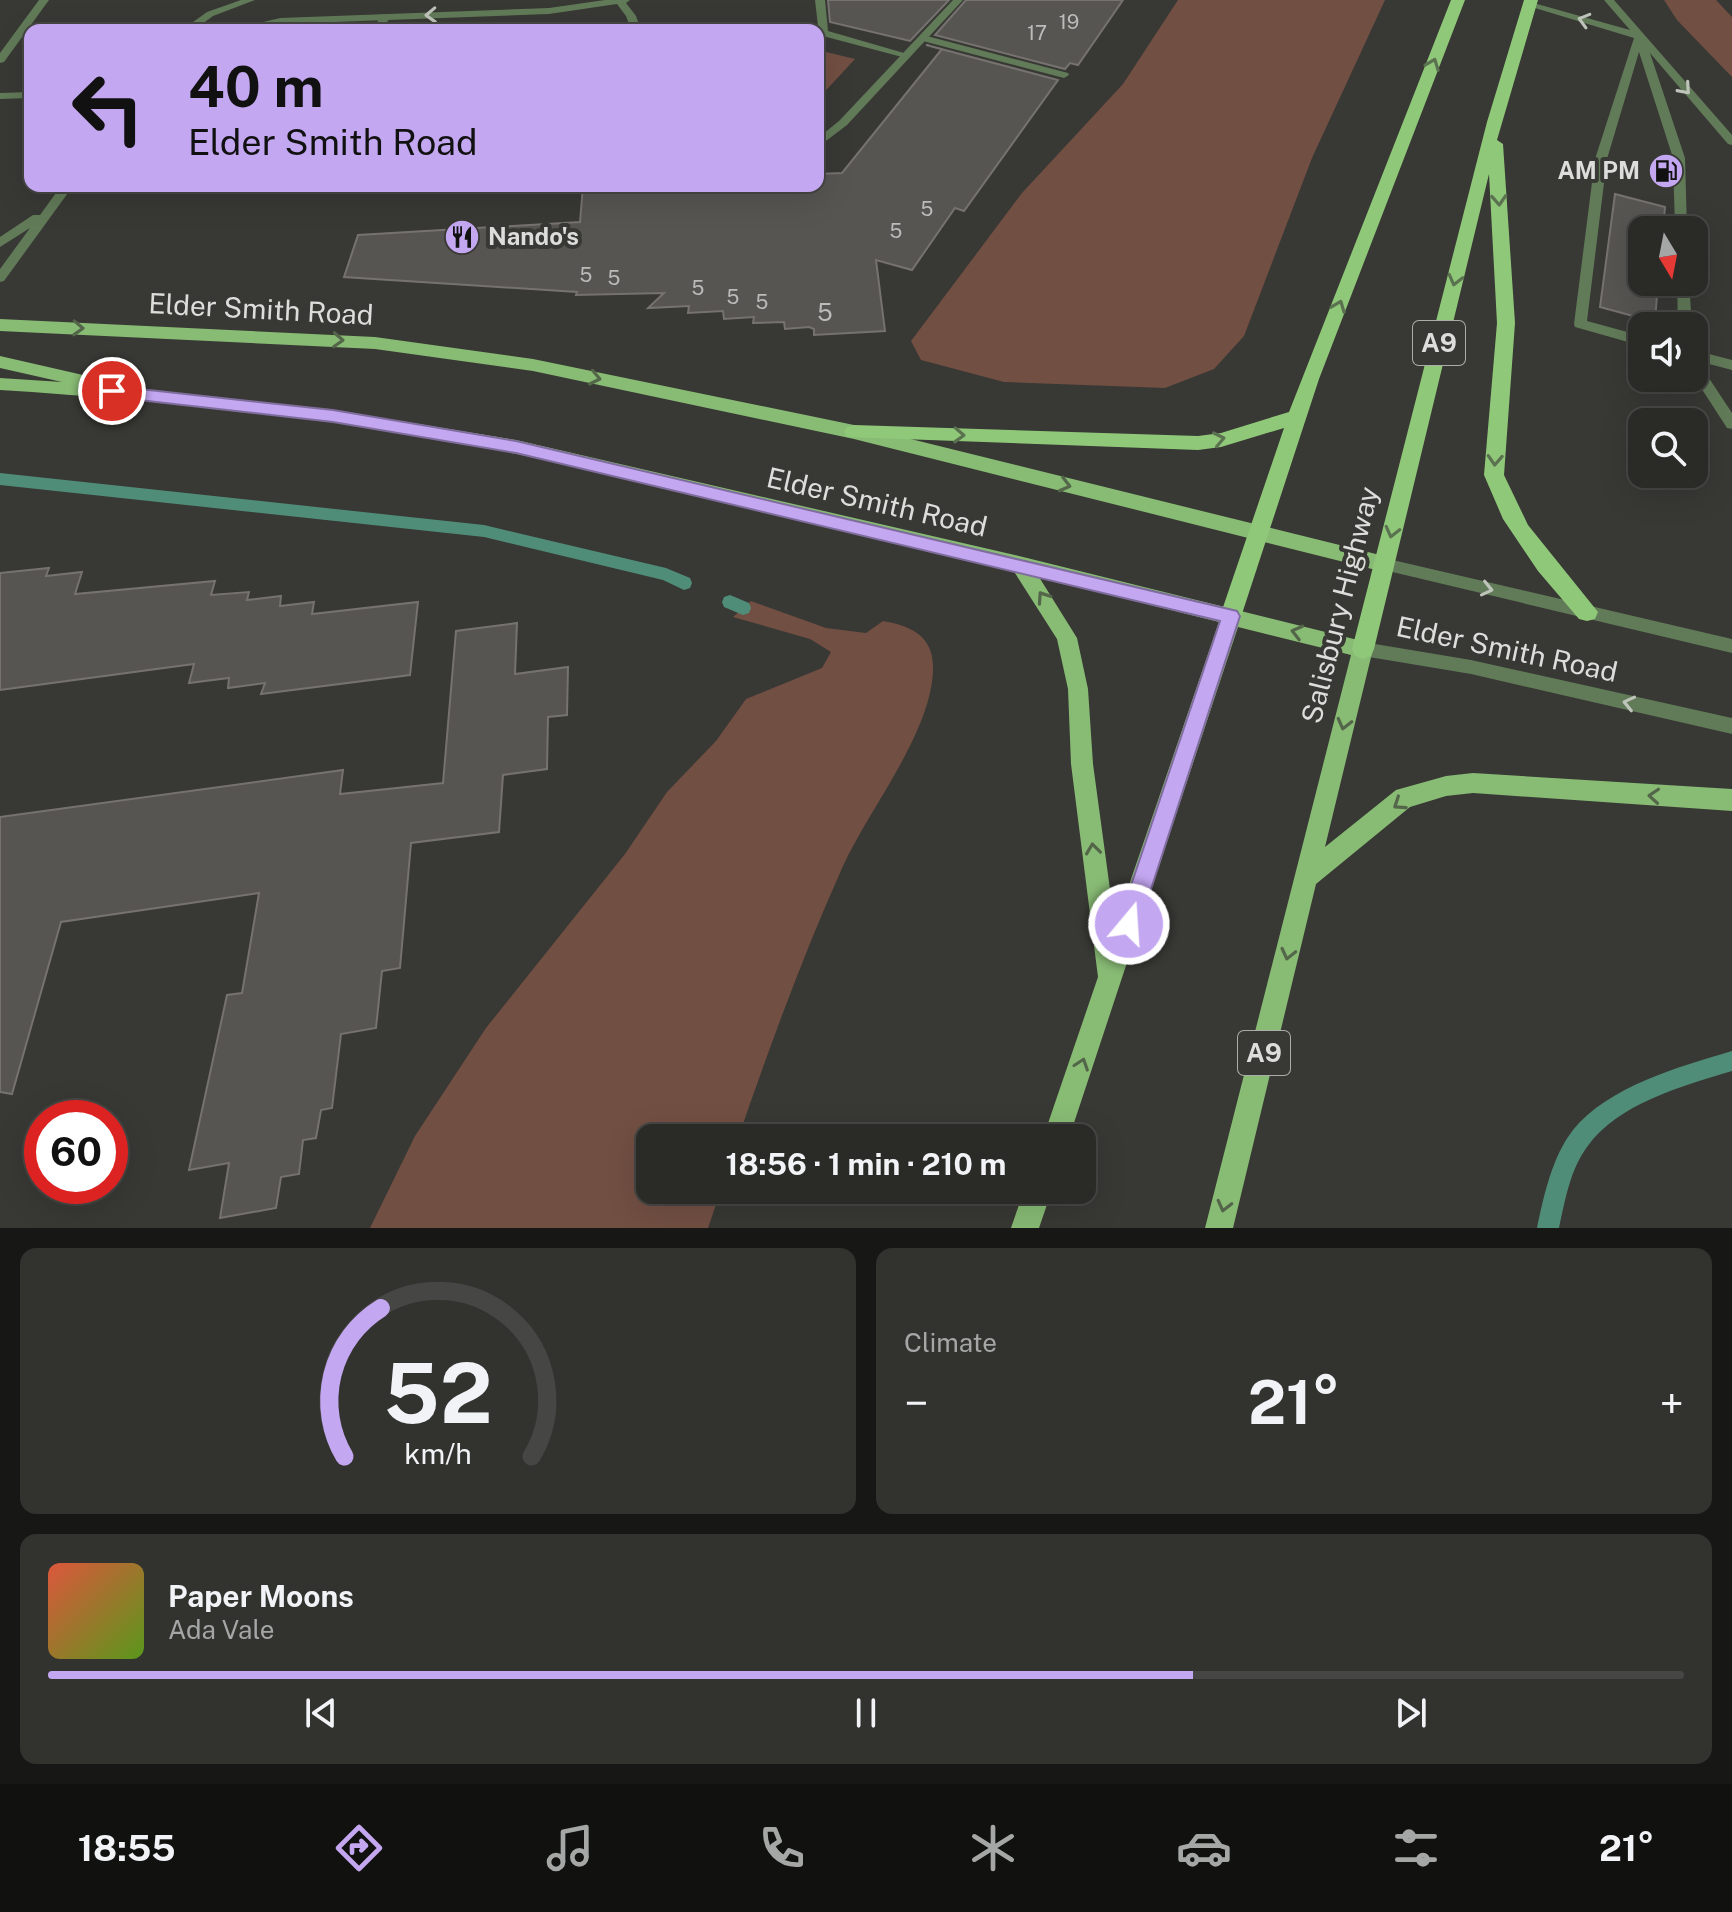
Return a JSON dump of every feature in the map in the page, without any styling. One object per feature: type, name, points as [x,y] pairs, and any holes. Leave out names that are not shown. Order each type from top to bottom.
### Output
[{"type":"highway","points":[[1231,616],[1298,417],[1458,0]]},
{"type":"highway","name":"Salisbury Highway","points":[[1363,649],[1494,122],[1530,2]]},
{"type":"highway","points":[[1494,122],[1506,323],[1494,475],[1501,496],[1530,546],[1587,612]]},
{"type":"highway","points":[[854,432],[1198,443],[1221,440],[1298,417]]},
{"type":"main road","name":"Elder Smith Road","points":[[0,325],[359,342],[453,352],[533,365],[854,432],[1384,564]]},
{"type":"main road","points":[[0,362],[140,393]]},
{"type":"main road","name":"Elder Smith Road","points":[[0,384],[140,393],[333,416],[516,447],[1019,564],[1363,649]]},
{"type":"main road","points":[[1019,564],[1047,603],[1069,647],[1078,689],[1082,764],[1110,981]]},
{"type":"main road","points":[[1061,1124],[1231,616]]},
{"type":"main road","name":"Salisbury Highway","points":[[1219,1228],[1363,649]]},
{"type":"main road","points":[[1305,878],[1404,798],[1446,786],[1473,783],[1732,800]]},
{"type":"main road","points":[[1025,1228],[1033,1204]]},
{"type":"street","points":[[26,24],[44,0]]},
{"type":"street","points":[[196,24],[230,3],[250,0]]},
{"type":"street","points":[[264,24],[549,11],[621,0],[634,24]]},
{"type":"street","points":[[820,0],[822,24]]},
{"type":"street","points":[[824,139],[843,123],[958,0]]},
{"type":"street","points":[[1609,0],[1732,142]]},
{"type":"street","points":[[1530,2],[1639,36]]},
{"type":"street","points":[[230,3],[247,24]]},
{"type":"street","points":[[382,24],[384,17]]},
{"type":"street","points":[[0,60],[24,27]]},
{"type":"street","points":[[824,33],[906,55]]},
{"type":"street","points":[[1639,36],[1679,158],[1681,216]]},
{"type":"street","points":[[1628,337],[1580,324],[1601,159],[1639,36]]},
{"type":"street","points":[[923,38],[1064,75]]},
{"type":"street","points":[[0,96],[24,95]]},
{"type":"street","points":[[0,278],[62,192]]},
{"type":"street","points":[[0,243],[45,212]]},
{"type":"street","points":[[1708,359],[1732,365]]},
{"type":"street","points":[[1708,387],[1732,424]]},
{"type":"street","name":"Elder Smith Road","points":[[1384,564],[1732,646]]},
{"type":"street","name":"Elder Smith Road","points":[[1363,649],[1471,667],[1732,726]]},
{"type":"shaded area","points":[[1178,0],[1385,0],[1312,158],[1244,336],[1214,369],[1165,388],[1004,382],[921,360],[911,341],[1022,193],[1123,84]]},
{"type":"shaded area","points":[[1664,0],[1716,0],[1732,17],[1732,77],[1677,20]]},
{"type":"shaded area","points":[[824,51],[855,59],[824,93]]},
{"type":"shaded area","points":[[751,601],[826,628],[866,633],[883,621],[903,626],[919,634],[930,648],[933,669],[922,718],[911,744],[843,866],[814,933],[743,1124],[636,1124],[636,1204],[716,1204],[708,1228],[370,1228],[415,1136],[486,1028],[625,854],[667,792],[716,741],[746,699],[822,668],[831,652],[810,639],[733,617]]},
{"type":"building","points":[[828,0],[949,0],[910,41],[830,22]]},
{"type":"building","points":[[966,0],[1123,0],[1078,65],[1070,63],[1065,69],[935,35]]},
{"type":"building","points":[[942,49],[1058,80],[964,211],[955,208],[912,270],[876,260],[885,331],[814,335],[814,329],[809,327],[785,329],[784,322],[753,323],[754,317],[724,319],[723,311],[688,313],[689,306],[648,308],[664,293],[576,295],[577,292],[344,277],[358,235],[580,222],[582,192],[824,192],[824,174],[842,173]]},
{"type":"building","points":[[1615,194],[1665,207],[1664,216],[1628,216],[1628,296],[1657,296],[1656,312],[1628,312],[1628,315],[1600,307]]},
{"type":"building","points":[[49,568],[46,576],[82,572],[75,594],[215,581],[211,595],[249,592],[247,600],[281,596],[280,606],[314,602],[312,614],[418,602],[410,675],[261,694],[265,683],[228,688],[229,678],[189,683],[194,664],[0,690],[0,573]]},
{"type":"building","points":[[517,623],[515,674],[568,667],[567,715],[548,717],[547,769],[503,775],[499,832],[411,843],[400,968],[382,971],[376,1028],[341,1034],[332,1108],[321,1110],[316,1138],[303,1140],[299,1174],[281,1177],[276,1208],[220,1218],[229,1163],[189,1170],[227,995],[242,993],[259,893],[61,922],[12,1094],[0,1092],[0,817],[343,770],[340,794],[443,783],[456,631]]},
{"type":"waterway","points":[[0,479],[484,531],[666,574],[684,583]]},
{"type":"waterway","points":[[730,602],[743,608]]},
{"type":"waterway","points":[[1548,1228],[1563,1172],[1579,1140],[1591,1126],[1627,1101],[1732,1061]]},
{"type":"place","name":"AM PM","points":[[1666,171]]},
{"type":"place","name":"Nando's","points":[[462,237]]},
{"type":"route","points":[[112,391],[333,416],[516,447],[1231,616],[1129,924]]}]
